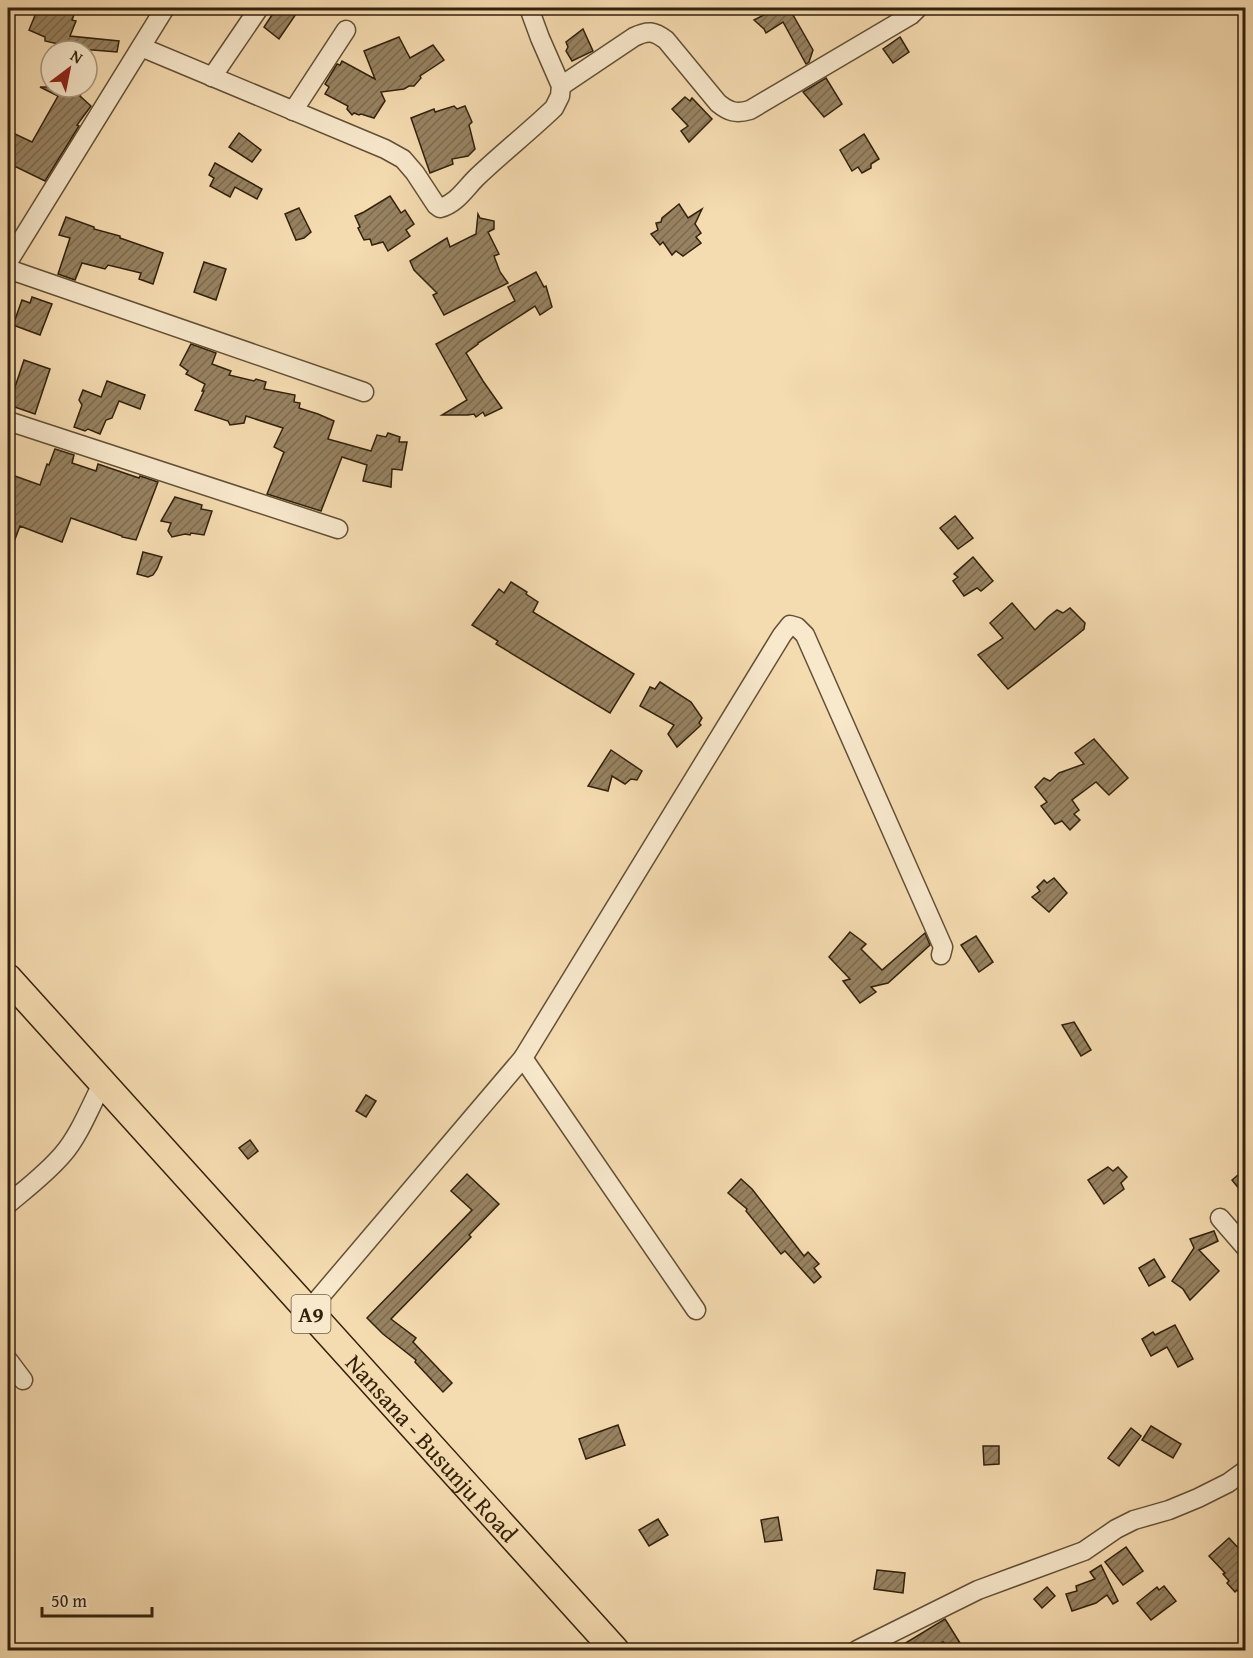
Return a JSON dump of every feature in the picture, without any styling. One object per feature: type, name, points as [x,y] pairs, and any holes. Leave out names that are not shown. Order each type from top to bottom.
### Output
[{"type":"main road","name":"Nansana - Busunju Road","points":[[8,978],[615,1650]]},
{"type":"street","points":[[8,262],[165,8]]},
{"type":"street","points":[[212,77],[259,8]]},
{"type":"street","points":[[141,47],[386,149],[403,159],[415,173],[435,205],[440,208],[459,197],[476,178],[554,108],[560,96],[561,86],[529,8]]},
{"type":"street","points":[[561,86],[642,32],[652,32],[666,40],[718,103],[724,108],[740,113],[750,110],[891,27],[918,8]]},
{"type":"street","points":[[293,111],[346,30]]},
{"type":"street","points":[[8,269],[363,392]]},
{"type":"street","points":[[8,421],[338,529]]},
{"type":"street","points":[[308,1311],[523,1058],[790,625],[797,627],[805,635],[943,947],[941,955]]},
{"type":"street","points":[[523,1058],[696,1310]]},
{"type":"street","points":[[8,1204],[64,1152],[102,1084]]},
{"type":"street","points":[[1220,1218],[1245,1248]]},
{"type":"street","points":[[8,1360],[23,1380]]},
{"type":"street","points":[[857,1650],[978,1590],[1084,1551],[1116,1529],[1134,1520],[1169,1510],[1198,1498],[1228,1483],[1245,1470]]},
{"type":"building","points":[[38,8],[73,8],[75,12],[72,20],[76,21],[70,36],[119,41],[117,52],[99,51],[99,39],[45,39],[29,30]]},
{"type":"building","points":[[270,8],[287,8],[296,14],[279,39],[264,27],[272,15],[269,13]]},
{"type":"building","points":[[777,8],[789,8],[813,50],[806,64],[783,22],[766,33],[754,20]]},
{"type":"building","points":[[583,29],[593,51],[572,61],[566,51],[568,47],[566,42]]},
{"type":"building","points":[[399,37],[410,58],[433,45],[444,60],[420,76],[421,78],[414,86],[381,92],[385,101],[374,118],[354,113],[352,115],[347,109],[348,106],[325,94],[329,87],[325,84],[337,64],[340,65],[342,61],[375,79],[364,51]]},
{"type":"building","points":[[900,37],[909,52],[893,63],[883,49]]},
{"type":"building","points":[[826,78],[842,104],[824,117],[803,92]]},
{"type":"building","points":[[685,97],[690,101],[692,98],[712,119],[689,142],[681,131],[688,126],[672,109]]},
{"type":"building","points":[[56,99],[83,99],[91,106],[77,125],[79,126],[45,181],[8,163],[8,144],[13,133],[32,142]]},
{"type":"building","points":[[454,106],[457,109],[465,106],[472,122],[469,125],[475,149],[468,156],[452,159],[453,164],[430,173],[411,118],[434,109],[435,112]]},
{"type":"building","points":[[239,133],[261,150],[252,162],[229,147]]},
{"type":"building","points":[[864,134],[879,159],[871,164],[871,168],[862,173],[858,167],[852,171],[840,150]]},
{"type":"building","points":[[215,163],[262,189],[257,199],[235,187],[230,197],[210,186],[214,178],[209,175]]},
{"type":"building","points":[[390,196],[401,213],[405,210],[414,224],[406,230],[410,236],[388,251],[383,242],[372,245],[370,239],[364,240],[355,216]]},
{"type":"building","points":[[679,204],[688,218],[702,209],[695,224],[701,233],[696,237],[701,243],[683,256],[676,251],[672,255],[663,242],[660,245],[651,234],[658,230],[656,223],[661,222],[662,218]]},
{"type":"building","points":[[299,208],[311,232],[304,238],[296,240],[285,214]]},
{"type":"building","points":[[478,214],[480,218],[494,221],[494,229],[488,232],[499,254],[494,256],[500,272],[508,283],[444,315],[433,295],[437,293],[414,270],[410,261],[447,238],[450,247],[476,234]]},
{"type":"building","points":[[66,217],[163,253],[153,284],[139,279],[141,273],[108,265],[105,269],[82,263],[75,280],[58,274],[70,238],[59,235]]},
{"type":"building","points":[[204,262],[226,269],[216,300],[194,292]]},
{"type":"building","points":[[536,272],[544,287],[546,286],[552,307],[540,315],[535,306],[466,353],[502,408],[485,416],[483,412],[476,417],[474,414],[442,415],[467,400],[436,344],[515,301],[508,287]]},
{"type":"building","points":[[32,297],[52,304],[40,335],[13,325],[22,300],[30,303]]},
{"type":"building","points":[[191,344],[216,353],[212,364],[231,371],[229,375],[266,382],[264,389],[295,395],[294,402],[300,403],[299,408],[334,421],[328,439],[371,451],[377,435],[386,437],[388,433],[400,437],[399,442],[407,442],[402,470],[392,469],[391,487],[363,481],[367,465],[342,457],[321,511],[267,494],[284,452],[274,447],[283,428],[246,416],[244,423],[230,425],[228,421],[195,410],[205,384],[186,374],[188,371],[180,365]]},
{"type":"building","points":[[24,360],[50,369],[35,414],[9,405]]},
{"type":"building","points":[[107,381],[145,395],[140,409],[119,401],[112,418],[106,420],[100,434],[74,427],[82,405],[79,400],[83,390],[101,397]]},
{"type":"building","points":[[55,449],[74,455],[72,463],[96,471],[98,464],[158,482],[136,540],[71,518],[62,542],[20,526],[8,555],[8,516],[13,500],[8,498],[8,482],[12,475],[40,485]]},
{"type":"building","points":[[175,497],[202,505],[201,509],[212,511],[204,535],[191,533],[172,537],[168,531],[171,523],[161,521]]},
{"type":"building","points":[[955,516],[973,538],[958,549],[940,528]]},
{"type":"building","points":[[143,552],[162,557],[153,575],[148,577],[137,574]]},
{"type":"building","points":[[973,557],[993,581],[981,591],[977,588],[964,596],[953,581],[958,577],[954,574]]},
{"type":"building","points":[[511,582],[538,602],[533,612],[634,674],[610,713],[496,644],[498,641],[472,625],[499,589],[504,593]]},
{"type":"building","points":[[1012,603],[1035,630],[1057,610],[1063,613],[1070,608],[1085,623],[1084,629],[1077,635],[1008,689],[978,655],[1003,638],[990,623]]},
{"type":"building","points":[[660,682],[691,702],[702,718],[699,723],[701,725],[677,747],[668,734],[674,725],[640,706],[650,687],[655,689]]},
{"type":"building","points":[[1094,739],[1128,778],[1109,795],[1096,782],[1072,800],[1079,810],[1074,814],[1080,820],[1070,830],[1062,821],[1055,824],[1041,806],[1047,802],[1035,787],[1044,778],[1050,781],[1059,773],[1084,764],[1075,753]]},
{"type":"building","points":[[611,750],[642,771],[637,780],[631,779],[625,784],[612,776],[608,791],[588,786]]},
{"type":"building","points":[[1054,878],[1067,893],[1049,912],[1032,897],[1040,891],[1037,887],[1044,880],[1047,883]]},
{"type":"building","points":[[850,932],[866,944],[861,949],[882,970],[925,933],[930,945],[888,983],[871,987],[876,992],[860,1003],[843,981],[850,979],[829,957]]},
{"type":"building","points":[[976,936],[993,962],[979,972],[961,945]]},
{"type":"building","points":[[1074,1022],[1091,1050],[1081,1056],[1062,1025]]},
{"type":"building","points":[[366,1095],[376,1101],[366,1117],[356,1111]]},
{"type":"building","points":[[250,1140],[258,1151],[248,1159],[239,1148]]},
{"type":"building","points":[[1108,1167],[1113,1171],[1118,1167],[1127,1177],[1121,1183],[1124,1189],[1104,1204],[1088,1180]]},
{"type":"building","points":[[1245,1169],[1245,1196],[1232,1180]]},
{"type":"building","points":[[467,1174],[499,1204],[469,1235],[471,1237],[391,1319],[416,1338],[413,1342],[452,1383],[443,1392],[415,1362],[416,1360],[367,1318],[472,1210],[451,1191]]},
{"type":"building","points":[[741,1179],[752,1189],[804,1256],[808,1252],[819,1264],[814,1268],[821,1277],[814,1283],[785,1251],[781,1254],[746,1211],[747,1209],[728,1193]]},
{"type":"building","points":[[1214,1231],[1218,1241],[1199,1250],[1219,1271],[1190,1300],[1183,1289],[1172,1281],[1194,1248],[1190,1239]]},
{"type":"building","points":[[1154,1259],[1165,1277],[1149,1286],[1139,1268]]},
{"type":"building","points":[[1175,1325],[1193,1359],[1178,1367],[1167,1347],[1151,1356],[1142,1339],[1153,1332],[1155,1335]]},
{"type":"building","points":[[618,1425],[625,1445],[586,1459],[579,1439]]},
{"type":"building","points":[[1151,1426],[1181,1444],[1173,1458],[1142,1440]]},
{"type":"building","points":[[1131,1428],[1141,1436],[1119,1466],[1108,1458]]},
{"type":"building","points":[[983,1446],[999,1446],[999,1464],[984,1465]]},
{"type":"building","points":[[778,1517],[782,1540],[765,1542],[761,1520]]},
{"type":"building","points":[[658,1519],[668,1535],[649,1546],[639,1530]]},
{"type":"building","points":[[1229,1538],[1244,1554],[1239,1559],[1245,1567],[1245,1600],[1227,1583],[1229,1581],[1223,1574],[1225,1573],[1209,1556]]},
{"type":"building","points":[[1126,1547],[1143,1571],[1123,1585],[1105,1562]]},
{"type":"building","points":[[1101,1565],[1118,1601],[1113,1604],[1107,1595],[1096,1603],[1072,1611],[1066,1594],[1077,1591],[1076,1586],[1095,1579],[1090,1572]]},
{"type":"building","points":[[877,1570],[905,1573],[903,1593],[874,1589]]},
{"type":"building","points":[[1164,1586],[1176,1601],[1151,1620],[1137,1603],[1157,1587],[1159,1590]]},
{"type":"building","points":[[1047,1587],[1055,1596],[1042,1608],[1034,1599]]},
{"type":"building","points":[[945,1619],[960,1643],[954,1650],[943,1642],[931,1650],[894,1650]]}]
